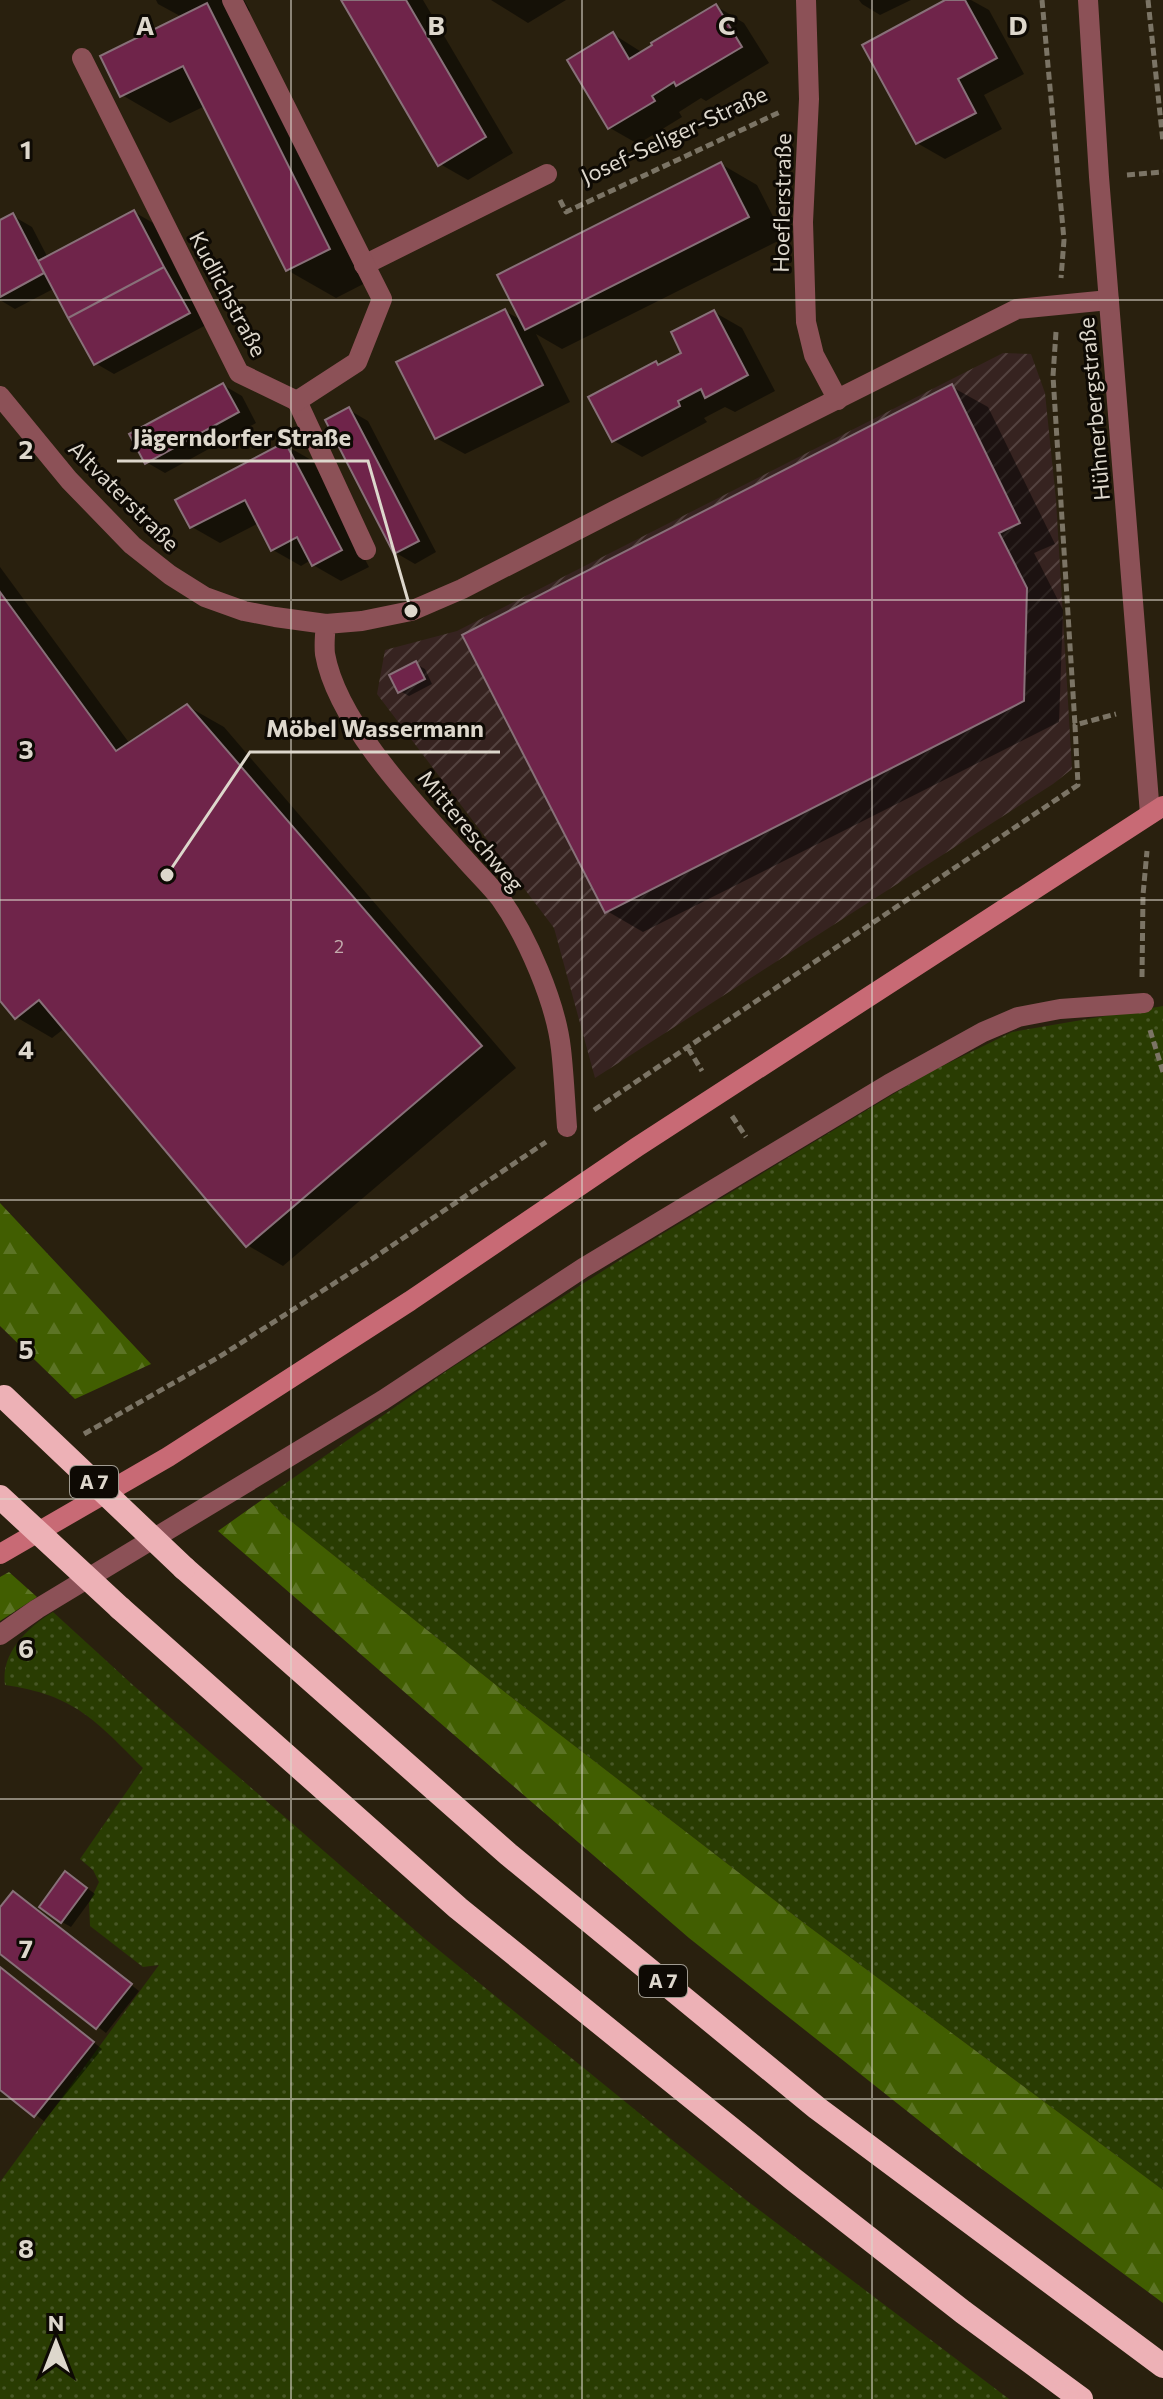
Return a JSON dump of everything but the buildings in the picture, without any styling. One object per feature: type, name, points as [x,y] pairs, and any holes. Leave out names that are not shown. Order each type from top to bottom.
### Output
[{"type":"highway","name":"A 7","points":[[2,1395],[184,1568],[508,1854],[817,2108],[1163,2366]]},
{"type":"highway","points":[[0,1497],[120,1608],[458,1908],[793,2179],[963,2312],[1081,2399]]},
{"type":"main road","points":[[0,1554],[182,1449],[410,1301],[637,1147],[1157,810]]},
{"type":"street","name":"Hoeflerstraße","points":[[806,0],[809,99],[803,222],[806,322],[814,355],[838,400]]},
{"type":"street","name":"Hühnerbergstraße","points":[[1088,0],[1142,707],[1157,810]]},
{"type":"street","points":[[234,1],[382,299],[357,362],[297,401],[366,550]]},
{"type":"street","name":"Kudlichstraße","points":[[82,58],[239,373],[297,401]]},
{"type":"street","name":"Josef-Seliger-Straße","points":[[364,265],[547,174]]},
{"type":"street","name":"Altvaterstraße","points":[[0,396],[69,480],[132,545],[205,597],[244,611],[275,617],[326,624],[362,621],[411,611],[462,589],[1017,309],[1109,300]]},
{"type":"street","name":"Mittereschweg","points":[[326,624],[325,652],[331,674],[354,721],[405,790],[500,898],[540,973],[561,1047],[567,1127]]},
{"type":"street","points":[[0,1635],[37,1609],[383,1400],[583,1268],[889,1084],[983,1032],[1018,1017],[1060,1009],[1144,1003]]},
{"type":"path","points":[[1042,0],[1064,240]]},
{"type":"path","points":[[1148,0],[1163,142]]},
{"type":"path","name":"Josef-Seliger-Straße","points":[[547,174],[566,212],[809,99]]},
{"type":"path","points":[[82,1435],[219,1357],[369,1261],[1078,785],[1053,376]]},
{"type":"path","points":[[1075,725],[1142,707]]},
{"type":"path","points":[[1157,810],[1142,911],[1141,957],[1144,1003],[1163,1072]]},
{"type":"shaded area","points":[[1003,353],[1031,354],[1045,393],[1056,500],[1072,769],[595,1078],[554,928],[377,694],[385,650],[457,631]]},
{"type":"green space","points":[[1163,1006],[1163,2190],[804,1923],[501,1689],[282,1514],[266,1497],[451,1368],[634,1251],[930,1072],[1012,1032]]},
{"type":"green space","points":[[0,1203],[151,1364],[75,1399],[0,1326]]},
{"type":"green space","points":[[266,1497],[282,1514],[501,1689],[804,1923],[1163,2190],[1163,2303],[956,2150],[689,1938],[218,1531]]},
{"type":"green space","points":[[9,1572],[37,1597],[0,1621],[0,1577]]},
{"type":"green space","points":[[53,1612],[424,1938],[746,2200],[1009,2399],[0,2399],[0,2182],[159,1965],[143,1967],[90,1926],[89,1903],[99,1882],[93,1870],[80,1859],[143,1768],[97,1724],[67,1703],[5,1685],[7,1662],[18,1641]]},
{"type":"place","name":"Jägerndorfer Straße","points":[[411,611]]},
{"type":"place","name":"Möbel Wassermann","points":[[167,875]]}]
